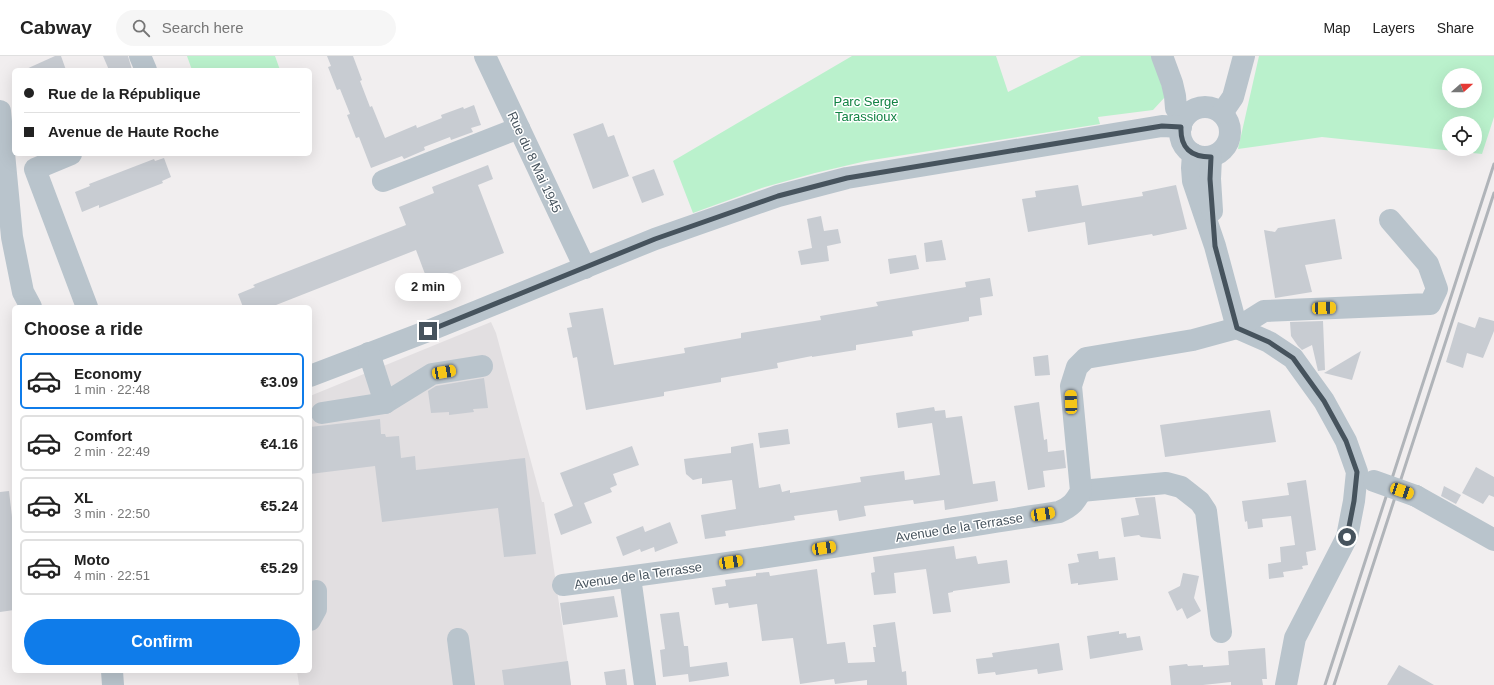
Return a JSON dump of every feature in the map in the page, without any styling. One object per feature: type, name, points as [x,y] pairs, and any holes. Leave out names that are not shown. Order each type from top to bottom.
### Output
[{"type":"street","points":[[140,56],[145,68]]},
{"type":"street","name":"Rue du 8 Mai 1945","points":[[485,56],[585,268]]},
{"type":"street","points":[[1162,56],[1172,83],[1176,108],[1182,123]]},
{"type":"street","points":[[1222,113],[1234,97],[1244,56]]},
{"type":"street","points":[[1202,156],[1187,149],[1182,143],[1180,135],[1182,123],[1189,113],[1201,107],[1214,108],[1222,113],[1227,120],[1230,128],[1228,144],[1222,151],[1202,156],[1192,168],[1193,181],[1215,246],[1237,328]]},
{"type":"street","points":[[0,110],[6,238],[23,292],[30,305]]},
{"type":"street","points":[[312,375],[655,239],[778,196],[847,178],[1182,123]]},
{"type":"street","points":[[383,181],[519,128]]},
{"type":"street","points":[[65,156],[35,169],[86,305]]},
{"type":"street","points":[[1221,632],[1206,511],[1200,502],[1181,487],[1166,482],[1080,491],[1071,386],[1077,367],[1086,358],[1095,355],[1193,340],[1237,328],[1264,311],[1430,304],[1436,289],[1428,264],[1390,220]]},
{"type":"street","points":[[1237,328],[1269,342],[1293,358],[1324,401],[1366,476],[1416,496],[1494,540]]},
{"type":"street","points":[[369,353],[385,403]]},
{"type":"street","points":[[322,413],[385,403],[432,374],[482,366]]},
{"type":"street","points":[[1286,685],[1295,638],[1347,537],[1354,501],[1366,476]]},
{"type":"street","name":"Avenue de la Terrasse","points":[[562,585],[630,577],[1059,512],[1072,505],[1080,491]]},
{"type":"street","points":[[630,577],[645,685]]},
{"type":"street","points":[[312,616],[316,609],[316,591]]},
{"type":"street","points":[[458,639],[458,673]]},
{"type":"street","points":[[112,673],[113,685]]},
{"type":"shaded area","points":[[491,322],[496,333],[542,502],[544,502],[571,685],[299,685],[297,673],[312,673],[312,395]]},
{"type":"green space","points":[[187,56],[275,56],[279,68],[191,68]]},
{"type":"green space","name":"Parc Serge Tarassioux","points":[[852,56],[996,56],[1008,92],[1081,56],[1153,56],[1165,97],[1153,110],[1098,117],[1100,124],[866,161],[765,187],[693,213],[673,161]]},
{"type":"green space","points":[[1259,56],[1494,56],[1494,117],[1482,154],[1482,116],[1442,116],[1442,150],[1322,137],[1238,149]]},
{"type":"building","points":[[55,56],[61,56],[65,68],[28,68]]},
{"type":"building","points":[[103,56],[128,56],[131,68],[108,68]]},
{"type":"building","points":[[327,56],[353,56],[362,80],[360,81],[370,107],[372,106],[385,138],[416,125],[417,128],[442,118],[441,115],[463,107],[464,109],[474,105],[481,125],[471,128],[473,132],[451,140],[450,137],[424,147],[425,150],[404,159],[402,156],[371,168],[359,137],[356,138],[347,115],[350,114],[340,89],[337,90],[328,67],[331,66]]},
{"type":"building","points":[[603,123],[608,137],[614,135],[629,176],[593,189],[573,134]]},
{"type":"building","points":[[164,158],[171,177],[162,181],[163,183],[99,208],[99,205],[82,212],[75,192],[90,186],[89,184],[154,159],[155,161]]},
{"type":"building","points":[[488,165],[493,179],[478,185],[504,253],[428,282],[416,250],[276,305],[242,305],[238,294],[255,287],[253,285],[406,225],[399,207],[434,193],[432,187]]},
{"type":"building","points":[[654,169],[664,195],[642,203],[632,177]]},
{"type":"building","points":[[1078,185],[1082,206],[1143,196],[1142,192],[1176,185],[1187,229],[1153,236],[1152,234],[1088,245],[1085,222],[1028,232],[1022,199],[1036,197],[1035,191]]},
{"type":"building","points":[[821,216],[824,231],[838,229],[841,243],[827,246],[829,261],[801,265],[798,251],[812,248],[807,219]]},
{"type":"building","points":[[1335,219],[1342,259],[1305,265],[1312,292],[1275,298],[1264,230],[1275,232],[1278,228]]},
{"type":"building","points":[[942,240],[946,260],[926,262],[924,243]]},
{"type":"building","points":[[916,255],[919,269],[890,274],[888,259]]},
{"type":"building","points":[[990,278],[993,296],[980,298],[982,315],[969,317],[969,321],[912,331],[913,336],[856,345],[856,350],[812,356],[777,363],[778,368],[721,378],[721,382],[664,392],[664,396],[586,410],[577,357],[573,358],[567,328],[572,327],[569,313],[603,308],[614,365],[685,353],[684,348],[741,338],[741,333],[821,320],[820,316],[878,306],[876,302],[966,287],[965,282]]},
{"type":"building","points":[[1479,317],[1494,321],[1494,331],[1483,358],[1467,353],[1463,368],[1446,362],[1458,322],[1475,328]]},
{"type":"building","points":[[1323,321],[1325,370],[1318,371],[1312,345],[1302,350],[1298,346],[1291,336],[1290,322]]},
{"type":"building","points":[[1361,351],[1352,380],[1324,373]]},
{"type":"building","points":[[1048,355],[1050,375],[1035,376],[1033,357]]},
{"type":"building","points":[[484,378],[488,408],[473,409],[474,412],[449,415],[449,412],[431,413],[428,391],[436,386]]},
{"type":"building","points":[[1039,402],[1044,440],[1047,439],[1048,452],[1064,450],[1066,468],[1043,471],[1045,487],[1028,490],[1014,406]]},
{"type":"building","points":[[934,407],[935,411],[945,410],[946,418],[962,416],[973,484],[995,481],[998,501],[945,510],[944,500],[914,504],[913,500],[864,506],[866,516],[839,521],[837,510],[794,516],[795,520],[725,531],[726,536],[705,539],[701,515],[736,509],[732,480],[702,484],[702,478],[693,480],[686,474],[684,459],[731,453],[731,447],[753,443],[759,488],[780,484],[782,492],[790,490],[790,493],[861,482],[860,477],[904,471],[905,480],[940,475],[932,423],[898,428],[896,413]]},
{"type":"building","points":[[1270,410],[1276,442],[1165,457],[1160,425]]},
{"type":"building","points":[[380,419],[381,434],[385,434],[386,437],[399,436],[401,458],[415,456],[416,470],[525,458],[536,554],[504,557],[498,508],[382,522],[375,466],[312,474],[312,427]]},
{"type":"building","points":[[788,429],[790,444],[760,448],[758,433]]},
{"type":"building","points":[[632,446],[639,465],[613,474],[617,485],[610,488],[612,492],[584,503],[592,523],[561,535],[554,514],[573,506],[560,473]]},
{"type":"building","points":[[1476,467],[1494,477],[1494,497],[1489,495],[1483,504],[1462,493]]},
{"type":"building","points":[[1306,480],[1316,550],[1306,552],[1308,565],[1302,566],[1303,569],[1283,572],[1284,577],[1269,579],[1268,564],[1281,562],[1280,547],[1295,545],[1291,516],[1262,519],[1263,527],[1248,529],[1247,521],[1245,522],[1242,501],[1289,495],[1287,483]]},
{"type":"building","points":[[1444,486],[1461,495],[1456,504],[1441,496]]},
{"type":"building","points":[[9,491],[12,517],[12,610],[0,612],[0,492]]},
{"type":"building","points":[[1155,497],[1161,539],[1141,537],[1139,535],[1124,537],[1121,518],[1139,515],[1135,498]]},
{"type":"building","points":[[670,522],[678,543],[655,552],[654,547],[641,552],[640,549],[623,556],[616,537],[643,526],[645,532]]},
{"type":"building","points":[[954,546],[956,559],[976,556],[978,564],[1007,560],[1010,583],[948,593],[951,612],[933,614],[926,569],[894,573],[896,593],[874,595],[871,573],[875,572],[873,557]]},
{"type":"building","points":[[1098,551],[1099,559],[1115,557],[1118,580],[1078,585],[1078,583],[1071,584],[1068,564],[1079,562],[1077,554]]},
{"type":"building","points":[[817,569],[827,644],[845,642],[848,663],[875,662],[873,647],[876,647],[873,625],[895,622],[902,672],[906,671],[907,685],[867,685],[867,680],[835,684],[834,679],[800,684],[793,638],[762,641],[757,604],[729,608],[728,603],[715,605],[712,588],[726,586],[725,580],[756,576],[756,573],[769,572],[770,576]]},
{"type":"building","points":[[1183,573],[1199,576],[1194,598],[1201,611],[1187,619],[1182,608],[1177,611],[1168,592],[1180,586]]},
{"type":"building","points":[[614,596],[618,617],[563,625],[560,603]]},
{"type":"building","points":[[679,612],[684,646],[688,646],[690,667],[727,662],[729,676],[689,682],[688,674],[663,677],[660,650],[665,649],[660,614]]},
{"type":"building","points":[[1119,631],[1119,634],[1126,633],[1127,638],[1140,636],[1143,650],[1090,659],[1087,636]]},
{"type":"building","points":[[1059,643],[1063,670],[1038,674],[1037,669],[996,675],[995,672],[978,674],[976,659],[993,657],[992,653]]},
{"type":"building","points":[[1265,648],[1267,679],[1262,679],[1263,685],[1231,685],[1231,682],[1203,685],[1171,685],[1169,666],[1187,664],[1188,666],[1203,665],[1203,667],[1229,665],[1228,651]]},
{"type":"building","points":[[568,661],[571,685],[504,685],[502,670]]},
{"type":"building","points":[[1399,665],[1434,685],[1387,685]]},
{"type":"building","points":[[625,669],[627,685],[606,685],[604,672]]},
{"type":"railway","points":[[1325,685],[1494,164]]},
{"type":"railway","points":[[1334,685],[1494,193]]},
{"type":"route","points":[[428,331],[655,239],[778,196],[847,178],[1162,126],[1181,127],[1180,135],[1182,143],[1187,149],[1193,154],[1202,157],[1211,157],[1210,179],[1215,246],[1237,328],[1269,342],[1293,358],[1324,401],[1346,441],[1357,472],[1354,501],[1347,537]]}]
